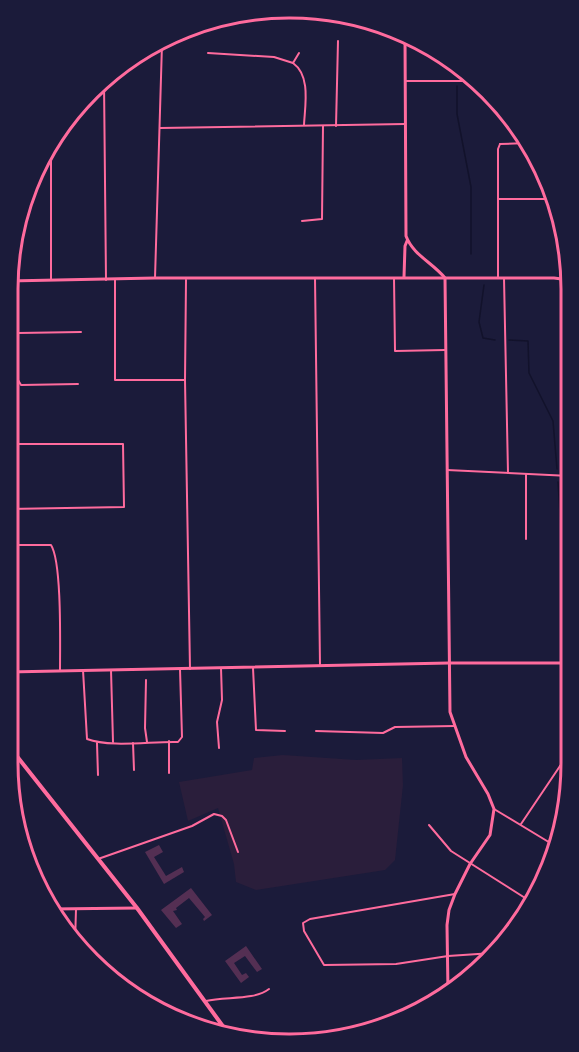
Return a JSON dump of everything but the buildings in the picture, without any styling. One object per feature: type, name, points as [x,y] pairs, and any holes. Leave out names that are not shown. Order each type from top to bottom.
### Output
[{"type":"main road","points":[[404,278],[407,239],[405,44]]},
{"type":"main road","points":[[407,239],[415,251],[437,268],[444,278],[450,706],[454,726],[466,757],[488,794],[494,809],[490,835],[470,864],[455,894],[447,925],[448,983]]},
{"type":"main road","points":[[19,281],[155,278],[186,280],[560,279]]},
{"type":"main road","points":[[18,672],[449,663],[561,663]]},
{"type":"main road","points":[[18,758],[137,908],[223,1026]]},
{"type":"main road","points":[[61,909],[137,908]]},
{"type":"street","points":[[336,126],[338,42]]},
{"type":"street","points":[[155,278],[162,50]]},
{"type":"street","points":[[208,53],[274,57],[293,63],[300,68],[304,76],[304,126]]},
{"type":"street","points":[[293,63],[299,54]]},
{"type":"street","points":[[405,81],[464,81]]},
{"type":"street","points":[[104,91],[106,280]]},
{"type":"street","points":[[160,128],[405,124]]},
{"type":"street","points":[[302,221],[322,219],[323,126]]},
{"type":"street","points":[[498,278],[498,148],[499,143],[518,143]]},
{"type":"street","points":[[51,160],[51,280]]},
{"type":"street","points":[[498,199],[546,199]]},
{"type":"street","points":[[315,278],[320,667]]},
{"type":"street","points":[[394,278],[395,351],[446,350]]},
{"type":"street","points":[[504,278],[508,473]]},
{"type":"street","points":[[115,280],[115,380],[185,380]]},
{"type":"street","points":[[186,280],[185,380],[190,669]]},
{"type":"street","points":[[18,290],[18,380],[21,385],[78,384]]},
{"type":"street","points":[[18,333],[81,332]]},
{"type":"street","points":[[18,444],[123,444],[124,507],[18,509]]},
{"type":"street","points":[[447,470],[561,476]]},
{"type":"street","points":[[526,474],[526,539]]},
{"type":"street","points":[[18,545],[51,544],[56,556],[60,671]]},
{"type":"street","points":[[219,748],[217,722],[222,700],[220,668]]},
{"type":"street","points":[[253,668],[256,730],[285,731]]},
{"type":"street","points":[[83,670],[87,739],[97,743],[133,743],[178,742],[182,737],[180,669]]},
{"type":"street","points":[[111,670],[113,742]]},
{"type":"street","points":[[146,680],[147,742]]},
{"type":"street","points":[[316,731],[384,733],[395,727],[454,726]]},
{"type":"street","points":[[169,741],[170,773]]},
{"type":"street","points":[[97,743],[98,775]]},
{"type":"street","points":[[133,743],[134,770]]},
{"type":"street","points":[[521,824],[560,766]]},
{"type":"street","points":[[494,809],[549,842]]},
{"type":"street","points":[[98,859],[192,826],[214,814],[226,820],[238,852]]},
{"type":"street","points":[[429,825],[442,843],[470,864],[525,898]]},
{"type":"street","points":[[455,894],[310,919],[303,923],[304,931],[324,965],[396,964],[447,956],[481,954]]},
{"type":"street","points":[[75,930],[76,909]]},
{"type":"street","points":[[206,1000],[262,994],[269,989]]},
{"type":"shaded area","points":[[283,755],[356,760],[402,758],[403,785],[395,860],[385,870],[256,890],[236,882],[234,864],[218,808],[188,821],[179,782],[252,770],[254,758]]},
{"type":"waterway","points":[[457,86],[457,114],[471,187],[471,254]]},
{"type":"waterway","points":[[484,285],[479,322],[483,338],[495,340]]},
{"type":"waterway","points":[[509,340],[528,341],[529,373],[553,421],[557,469]]},
{"type":"waterway","points":[[558,482],[561,528]]}]
